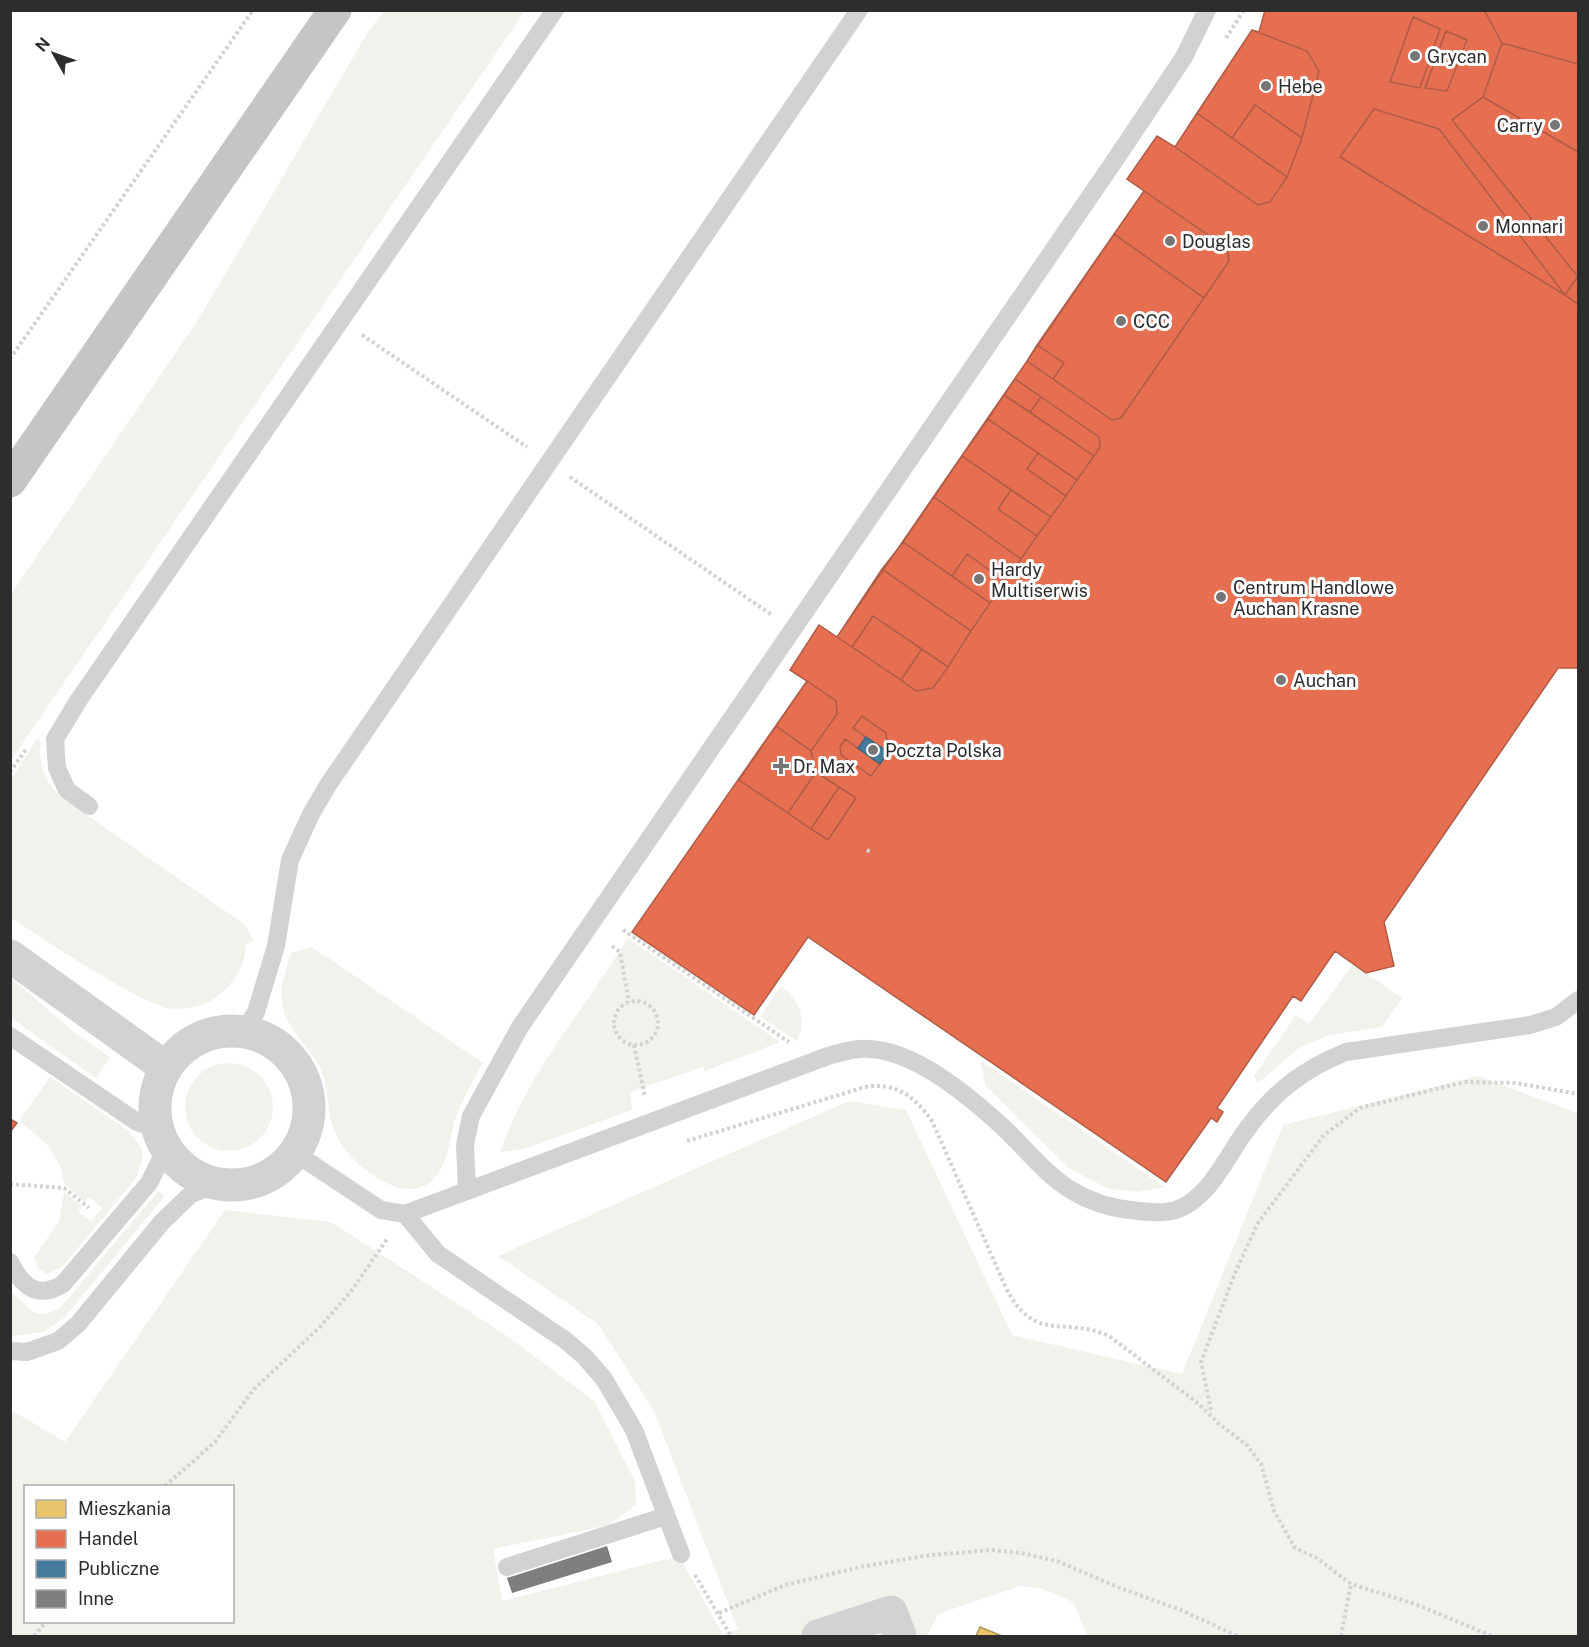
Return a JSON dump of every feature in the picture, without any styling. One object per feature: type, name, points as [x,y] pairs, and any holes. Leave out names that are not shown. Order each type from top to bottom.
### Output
[{"type":"main road","points":[[10,481],[334,10]]},
{"type":"street","points":[[10,956],[165,1067]]},
{"type":"street","points":[[245,1030],[269,1039],[290,1055],[303,1078],[309,1103],[306,1129],[294,1153],[279,1169],[260,1179],[239,1185],[217,1184],[197,1177],[180,1166],[161,1139],[154,1098],[165,1067],[186,1044],[214,1031],[245,1030]]},
{"type":"street","points":[[818,1636],[891,1612],[900,1636]]},
{"type":"lane","points":[[89,806],[67,790],[57,768],[55,739],[78,701],[555,10]]},
{"type":"lane","points":[[245,1030],[256,1012],[276,946],[290,860],[322,794],[859,10]]},
{"type":"lane","points":[[467,1189],[465,1145],[471,1116],[520,1027],[1125,145],[1184,57],[1207,10]]},
{"type":"lane","points":[[294,1153],[381,1210],[405,1214],[828,1056],[860,1049],[891,1053],[916,1063],[944,1080],[1002,1127],[1049,1173],[1070,1189],[1117,1209],[1157,1212],[1177,1209],[1200,1195],[1269,1102],[1293,1079],[1318,1063],[1347,1052],[1530,1025],[1556,1017],[1578,1000]]},
{"type":"lane","points":[[10,1036],[161,1139],[149,1183],[63,1284],[52,1291],[40,1292],[24,1283],[11,1263],[10,1255]]},
{"type":"lane","points":[[10,1351],[27,1352],[58,1341],[78,1324],[162,1222],[191,1194],[217,1184]]},
{"type":"lane","points":[[405,1214],[438,1254],[534,1318],[585,1357],[625,1412],[681,1554]]},
{"type":"lane","points":[[507,1567],[666,1516]]},
{"type":"path","points":[[10,359],[253,10]]},
{"type":"path","points":[[867,850],[872,853]]},
{"type":"path","points":[[623,930],[789,1042],[783,1046]]},
{"type":"path","points":[[612,946],[620,952],[629,1002]]},
{"type":"path","points":[[641,1001],[653,1008],[658,1021],[657,1028],[650,1040],[634,1045],[622,1040],[614,1027],[616,1013],[629,1002],[641,1001]]},
{"type":"path","points":[[634,1045],[645,1098]]},
{"type":"path","points":[[1211,1410],[1201,1362],[1235,1273],[1258,1223],[1324,1135],[1360,1108],[1464,1082],[1516,1083],[1578,1094]]},
{"type":"path","points":[[681,1142],[866,1087],[881,1084],[898,1088],[917,1103],[932,1121],[1006,1288],[1021,1313],[1034,1322],[1095,1330],[1109,1336],[1199,1404],[1219,1424],[1247,1445],[1261,1464],[1274,1511],[1295,1548],[1317,1558],[1351,1584],[1415,1604],[1492,1636]]},
{"type":"path","points":[[640,1100],[656,1094]]},
{"type":"path","points":[[10,1184],[64,1188],[89,1208]]},
{"type":"path","points":[[166,1485],[215,1442],[247,1396],[320,1327],[352,1290],[405,1214]]},
{"type":"path","points":[[719,1613],[786,1585],[860,1567],[931,1555],[992,1550],[1021,1553],[1057,1561],[1120,1588],[1181,1610],[1237,1636]]},
{"type":"path","points":[[681,1554],[731,1636]]},
{"type":"path","points":[[1341,1636],[1351,1584]]},
{"type":"path","points":[[34,1636],[45,1623]]},
{"type":"shaded area","points":[[384,11],[525,11],[11,760],[11,594],[200,317],[368,32]]},
{"type":"shaded area","points":[[37,739],[41,741],[40,757],[43,771],[49,784],[59,796],[244,924],[254,940],[245,945],[244,958],[237,975],[214,999],[188,1008],[174,1009],[160,1006],[118,985],[11,918],[11,779]]},
{"type":"shaded area","points":[[628,938],[780,1042],[705,1071],[703,1067],[630,1092],[632,1110],[524,1149],[500,1152],[511,1123],[541,1068]]},
{"type":"shaded area","points":[[312,947],[483,1063],[458,1111],[442,1168],[430,1182],[417,1188],[403,1188],[389,1184],[361,1166],[340,1142],[330,1115],[323,1075],[292,1029],[284,1012],[281,996],[282,983],[291,953]]},
{"type":"shaded area","points":[[1353,964],[1402,998],[1382,1027],[1329,1035],[1300,1047],[1258,1083],[1254,1076],[1296,1015],[1309,1024]]},
{"type":"shaded area","points":[[11,978],[74,1032],[110,1057],[96,1078],[11,1018]]},
{"type":"shaded area","points":[[781,986],[793,997],[800,1011],[802,1025],[797,1041],[760,1017]]},
{"type":"shaded area","points":[[980,1060],[1165,1187],[1137,1192],[1109,1189],[1070,1169],[986,1086]]},
{"type":"shaded area","points":[[229,1063],[254,1070],[266,1082],[273,1107],[266,1132],[254,1144],[229,1151],[204,1144],[192,1132],[185,1107],[192,1082],[204,1070]]},
{"type":"shaded area","points":[[1477,1076],[1578,1113],[1578,1636],[1088,1636],[1073,1602],[1040,1588],[1020,1586],[938,1614],[927,1636],[11,1636],[11,1410],[65,1442],[225,1210],[331,1222],[504,1334],[594,1401],[635,1481],[636,1505],[609,1525],[493,1549],[502,1601],[679,1556],[723,1635],[738,1629],[654,1411],[598,1324],[498,1256],[849,1101],[906,1110],[1012,1335],[1182,1374],[1283,1125]]},
{"type":"shaded area","points":[[50,1077],[129,1131],[142,1149],[143,1157],[136,1178],[63,1266],[48,1274],[38,1269],[34,1257],[59,1222],[64,1192],[82,1206],[78,1211],[91,1221],[102,1208],[89,1197],[85,1202],[64,1184],[61,1168],[48,1145],[19,1121]]},
{"type":"shaded area","points":[[158,1191],[165,1196],[64,1318],[43,1332],[11,1336],[11,1292],[32,1311],[38,1313],[52,1312],[61,1307]]},
{"type":"building: Mieszkania","points":[[980,1627],[1002,1636],[976,1636]]},
{"type":"building: Handel","name":"Centrum Handlowe Auchan Krasne","points":[[1265,10],[1578,10],[1578,668],[1558,668],[1384,922],[1394,966],[1366,973],[1335,951],[1301,1001],[1293,996],[1217,1108],[1223,1112],[1217,1122],[1211,1118],[1166,1182],[808,937],[754,1015],[632,932],[807,681],[790,670],[819,625],[837,637],[1144,191],[1127,179],[1157,136],[1175,147],[1252,30],[1259,32]]},
{"type":"building: Handel","points":[[1484,10],[1578,10],[1578,64],[1502,43]]},
{"type":"building: Handel","name":"Grycan","points":[[1413,17],[1440,29],[1420,88],[1390,82]]},
{"type":"building: Handel","name":"Hebe","points":[[1252,30],[1307,51],[1319,71],[1302,138],[1255,105],[1232,138],[1197,113]]},
{"type":"building: Handel","points":[[1446,31],[1467,40],[1447,91],[1425,88]]},
{"type":"building: Handel","name":"Carry","points":[[1502,43],[1578,64],[1578,152],[1483,97]]},
{"type":"building: Handel","points":[[1483,97],[1578,152],[1578,277],[1452,120]]},
{"type":"building: Handel","points":[[1255,105],[1302,138],[1287,177],[1232,138]]},
{"type":"building: Handel","name":"Monnari","points":[[1374,109],[1439,129],[1565,295],[1340,157]]},
{"type":"building: Handel","points":[[1197,113],[1287,177],[1270,202],[1258,205],[1175,147]]},
{"type":"building: Handel","name":"Douglas","points":[[1144,191],[1227,248],[1229,261],[1204,298],[1114,234]]},
{"type":"building: Handel","name":"CCC","points":[[1114,234],[1204,298],[1121,418],[1112,420],[1053,379],[1064,363],[1037,345]]},
{"type":"building: Handel","points":[[1578,276],[1578,304],[1565,295]]},
{"type":"building: Handel","points":[[1037,345],[1064,363],[1053,379],[1027,361]]},
{"type":"building: Handel","points":[[1015,379],[1041,397],[1030,412],[1004,395]]},
{"type":"building: Handel","points":[[1004,395],[1094,456],[1077,480],[988,419]]},
{"type":"building: Handel","points":[[1041,397],[1099,437],[1100,447],[1094,456],[1030,412]]},
{"type":"building: Handel","points":[[988,419],[1038,453],[1027,469],[1066,496],[1051,517],[962,456]]},
{"type":"building: Handel","points":[[1038,453],[1077,480],[1066,496],[1027,469]]},
{"type":"building: Handel","points":[[962,456],[1011,490],[998,509],[1037,536],[1021,559],[934,497]]},
{"type":"building: Handel","points":[[1011,490],[1051,517],[1037,536],[998,509]]},
{"type":"building: Handel","points":[[934,497],[1021,559],[1006,582],[967,554],[952,576],[903,542]]},
{"type":"building: Handel","points":[[903,542],[990,603],[971,631],[882,569]]},
{"type":"building: Handel","name":"Hardy Multiserwis","points":[[967,554],[1006,582],[990,603],[952,576]]},
{"type":"building: Handel","points":[[882,569],[971,631],[948,667],[873,616],[852,647],[837,637]]},
{"type":"building: Handel","points":[[873,616],[922,649],[901,680],[852,647]]},
{"type":"building: Handel","points":[[922,649],[948,667],[933,688],[916,691],[901,680]]},
{"type":"building: Handel","points":[[807,681],[836,701],[837,714],[811,751],[776,726]]},
{"type":"building: Handel","points":[[862,716],[886,733],[888,752],[853,728]]},
{"type":"building: Handel","name":"Dr. Max","points":[[776,726],[811,751],[816,772],[788,813],[739,780]]},
{"type":"building: Handel","points":[[845,739],[880,764],[871,776],[841,755],[840,747]]},
{"type":"building: Handel","points":[[816,772],[839,787],[811,829],[788,813]]},
{"type":"building: Handel","points":[[839,787],[856,798],[828,840],[811,829]]},
{"type":"building: Handel","points":[[10,1119],[17,1123],[10,1132]]},
{"type":"building: Publiczne","name":"Poczta Polska","points":[[866,737],[888,752],[880,764],[858,748]]},
{"type":"building: Inne","points":[[607,1546],[612,1562],[512,1593],[507,1578]]},
{"type":"place","name":"Grycan","points":[[1415,56]]},
{"type":"place","name":"Hebe","points":[[1266,86]]},
{"type":"place","name":"Carry","points":[[1555,125]]},
{"type":"place","name":"Monnari","points":[[1483,226]]},
{"type":"place","name":"Douglas","points":[[1170,241]]},
{"type":"place","name":"CCC","points":[[1121,321]]},
{"type":"place","name":"Hardy Multiserwis","points":[[979,579]]},
{"type":"place","name":"Centrum Handlowe Auchan Krasne","points":[[1221,597]]},
{"type":"place","name":"Auchan","points":[[1281,680]]},
{"type":"place","name":"Poczta Polska","points":[[873,750]]},
{"type":"place","name":"Dr. Max","points":[[781,766]]}]
